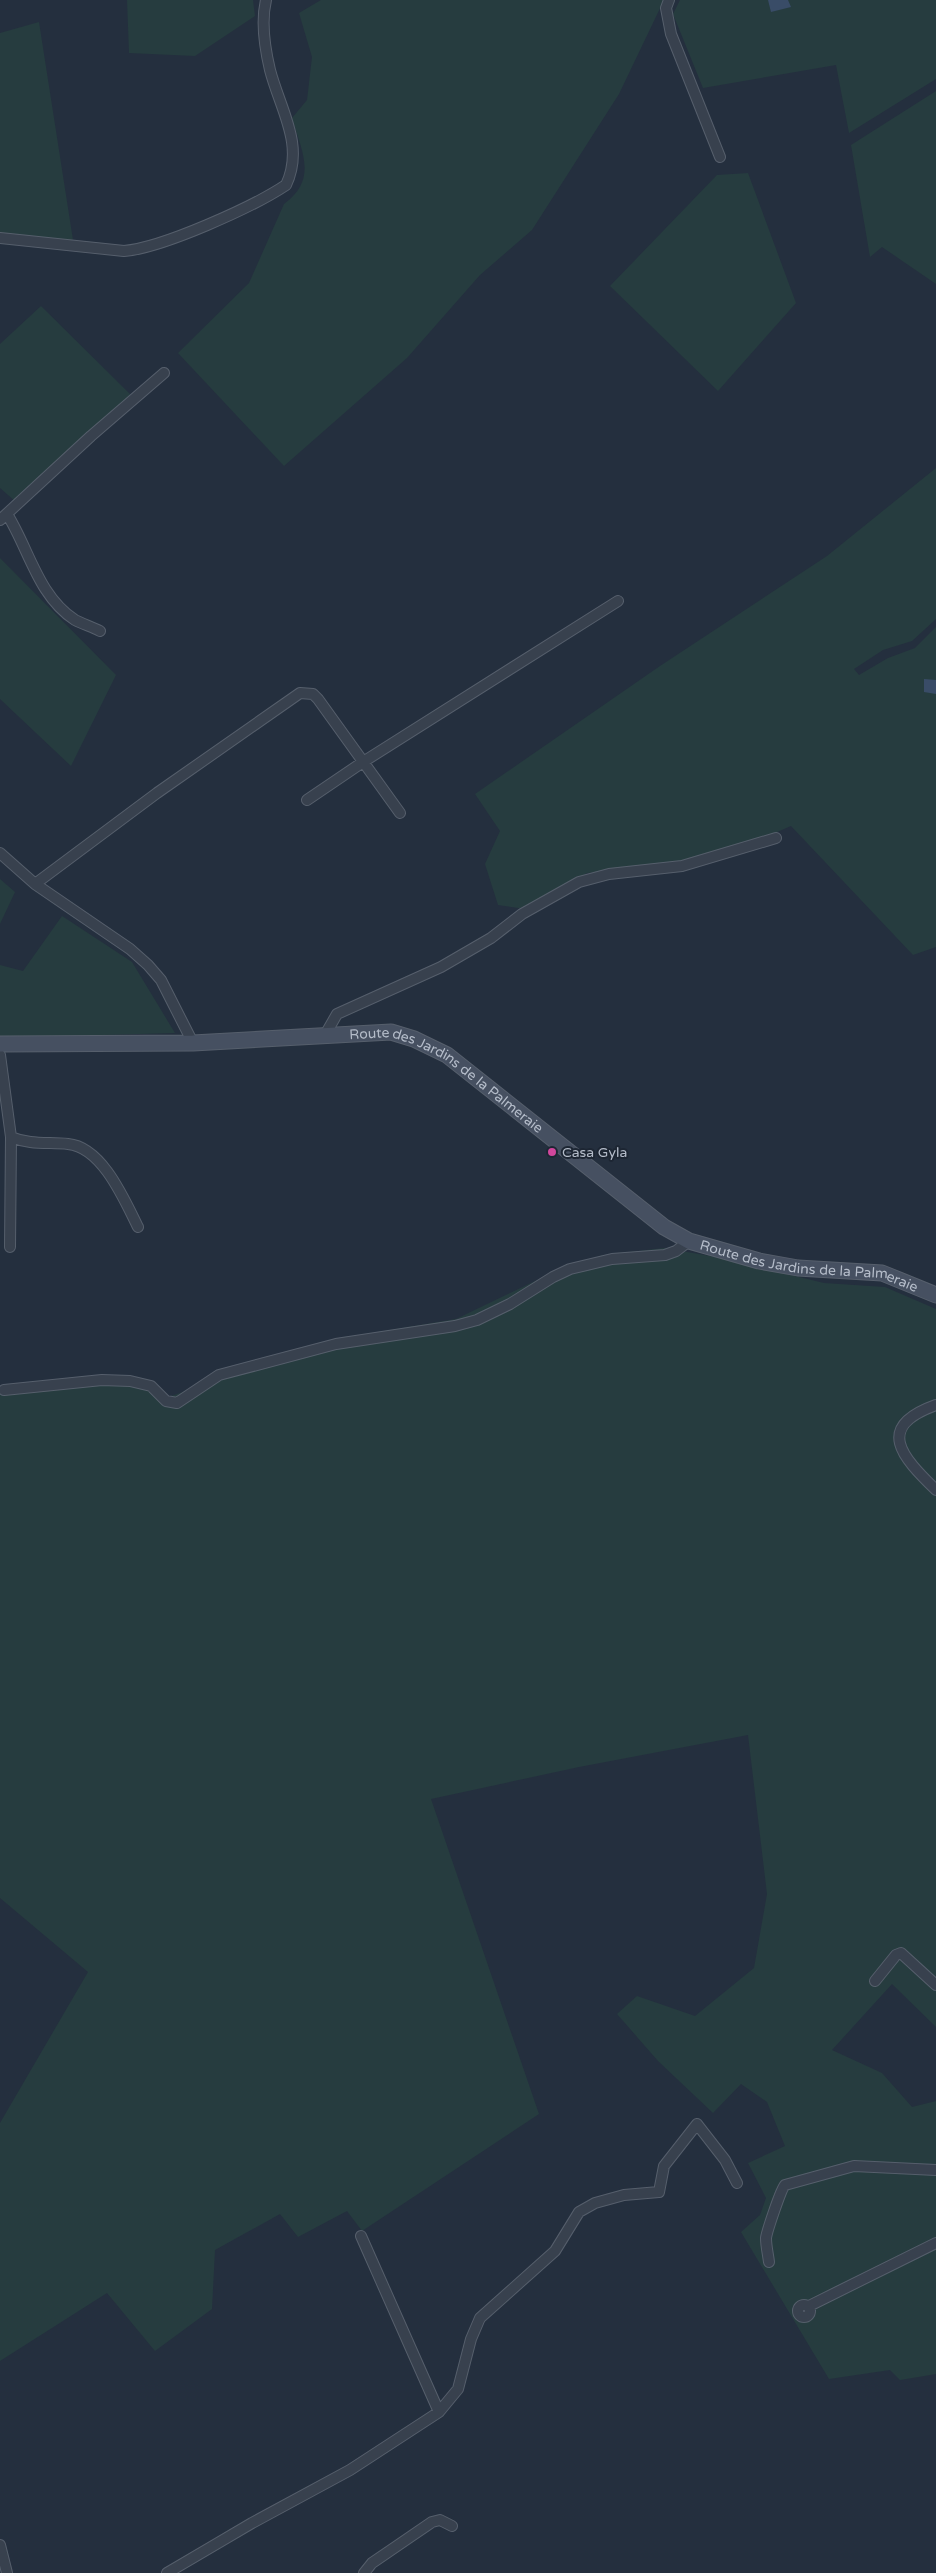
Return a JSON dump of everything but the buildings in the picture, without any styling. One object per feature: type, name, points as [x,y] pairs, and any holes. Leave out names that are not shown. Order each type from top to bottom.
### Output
[{"type":"street","points":[[0,238],[124,251],[136,250],[202,226],[286,185],[292,173],[294,155],[290,131],[270,69],[265,33],[266,0]]},
{"type":"street","points":[[669,0],[666,8],[671,34],[720,157]]},
{"type":"street","points":[[100,631],[75,620],[45,590],[18,532],[3,517],[91,436],[164,373]]},
{"type":"street","points":[[307,800],[363,762],[618,601]]},
{"type":"street","points":[[35,884],[172,782],[300,693],[313,694],[318,699],[400,813]]},
{"type":"street","points":[[325,1035],[337,1014],[441,967],[492,938],[522,914],[579,882],[609,874],[682,866],[776,838]]},
{"type":"street","points":[[0,853],[35,884],[130,949],[148,965],[169,995],[193,1043]]},
{"type":"street","name":"Route des Jardins de la Palmeraie","points":[[0,1044],[267,1041],[325,1035],[391,1032],[414,1039],[447,1055],[664,1227],[689,1241],[759,1260],[798,1268],[882,1274],[936,1295]]},
{"type":"street","points":[[0,1055],[11,1137],[10,1247]]},
{"type":"street","points":[[11,1137],[24,1143],[68,1144],[83,1147],[91,1153],[121,1193],[138,1227]]},
{"type":"street","points":[[4,1390],[102,1380],[130,1381],[151,1386],[166,1401],[177,1403],[219,1375],[336,1344],[455,1326],[477,1320],[510,1304],[570,1268],[612,1259],[664,1255],[676,1251],[689,1241]]},
{"type":"street","points":[[936,1405],[910,1416],[902,1424],[899,1437],[906,1458],[936,1490]]},
{"type":"street","points":[[874,1981],[896,1955],[901,1953],[936,1985]]},
{"type":"street","points":[[167,2573],[252,2522],[350,2470],[439,2412],[458,2389],[471,2338],[480,2318],[555,2251],[584,2208],[624,2195],[659,2192],[664,2166],[688,2133],[698,2124],[725,2160],[737,2183]]},
{"type":"street","points":[[769,2262],[767,2232],[775,2214],[780,2189],[785,2185],[854,2166],[936,2170]]},
{"type":"street","points":[[361,2236],[439,2412]]},
{"type":"street","points":[[809,2306],[936,2244]]},
{"type":"street","points":[[364,2573],[372,2563],[432,2522],[440,2520],[452,2526]]},
{"type":"street","points":[[0,2545],[7,2573]]},
{"type":"green space","points":[[127,0],[253,0],[255,16],[195,56],[129,53]]},
{"type":"green space","points":[[321,0],[664,0],[619,94],[532,230],[480,275],[407,358],[284,466],[178,353],[249,283],[284,204],[295,195],[301,185],[304,175],[303,154],[292,118],[307,100],[312,57],[299,13]]},
{"type":"green space","points":[[680,0],[936,0],[936,79],[849,133],[836,65],[703,88],[673,14]]},
{"type":"green space","points":[[39,22],[73,240],[0,234],[0,33]]},
{"type":"green space","points":[[936,91],[936,284],[882,247],[870,257],[851,145]]},
{"type":"green space","points":[[748,173],[796,303],[718,391],[610,286],[717,175]]},
{"type":"green space","points":[[41,306],[131,395],[16,502],[0,488],[0,344]]},
{"type":"green space","points":[[936,468],[936,619],[912,641],[883,650],[854,669],[859,675],[888,658],[915,648],[936,627],[936,947],[913,955],[791,826],[745,846],[677,864],[587,873],[525,909],[498,905],[485,864],[500,831],[475,794],[660,666],[827,556]]},
{"type":"green space","points":[[0,558],[116,675],[71,766],[0,699]]},
{"type":"green space","points":[[0,879],[15,892],[0,924]]},
{"type":"green space","points":[[62,916],[132,962],[175,1033],[0,1038],[0,965],[23,971]]},
{"type":"green space","points":[[664,1248],[716,1257],[824,1283],[885,1287],[936,1309],[936,2027],[892,1984],[832,2050],[882,2073],[912,2107],[936,2101],[936,2374],[900,2380],[890,2370],[829,2379],[741,2232],[760,2215],[766,2198],[748,2163],[785,2146],[767,2102],[741,2084],[713,2113],[658,2061],[617,2014],[637,1996],[695,2016],[754,1968],[767,1894],[748,1735],[579,1767],[431,1799],[539,2114],[362,2231],[347,2211],[298,2237],[280,2214],[215,2250],[212,2309],[155,2351],[107,2293],[0,2361],[0,2123],[88,1972],[0,1898],[0,1392],[147,1380],[168,1397],[348,1337],[456,1319],[556,1271],[603,1255]]},
{"type":"water","points":[[768,0],[788,0],[791,7],[771,12]]},
{"type":"water","points":[[924,679],[936,680],[936,694],[924,692]]},
{"type":"place","name":"Casa Gyla","points":[[552,1152]]}]
